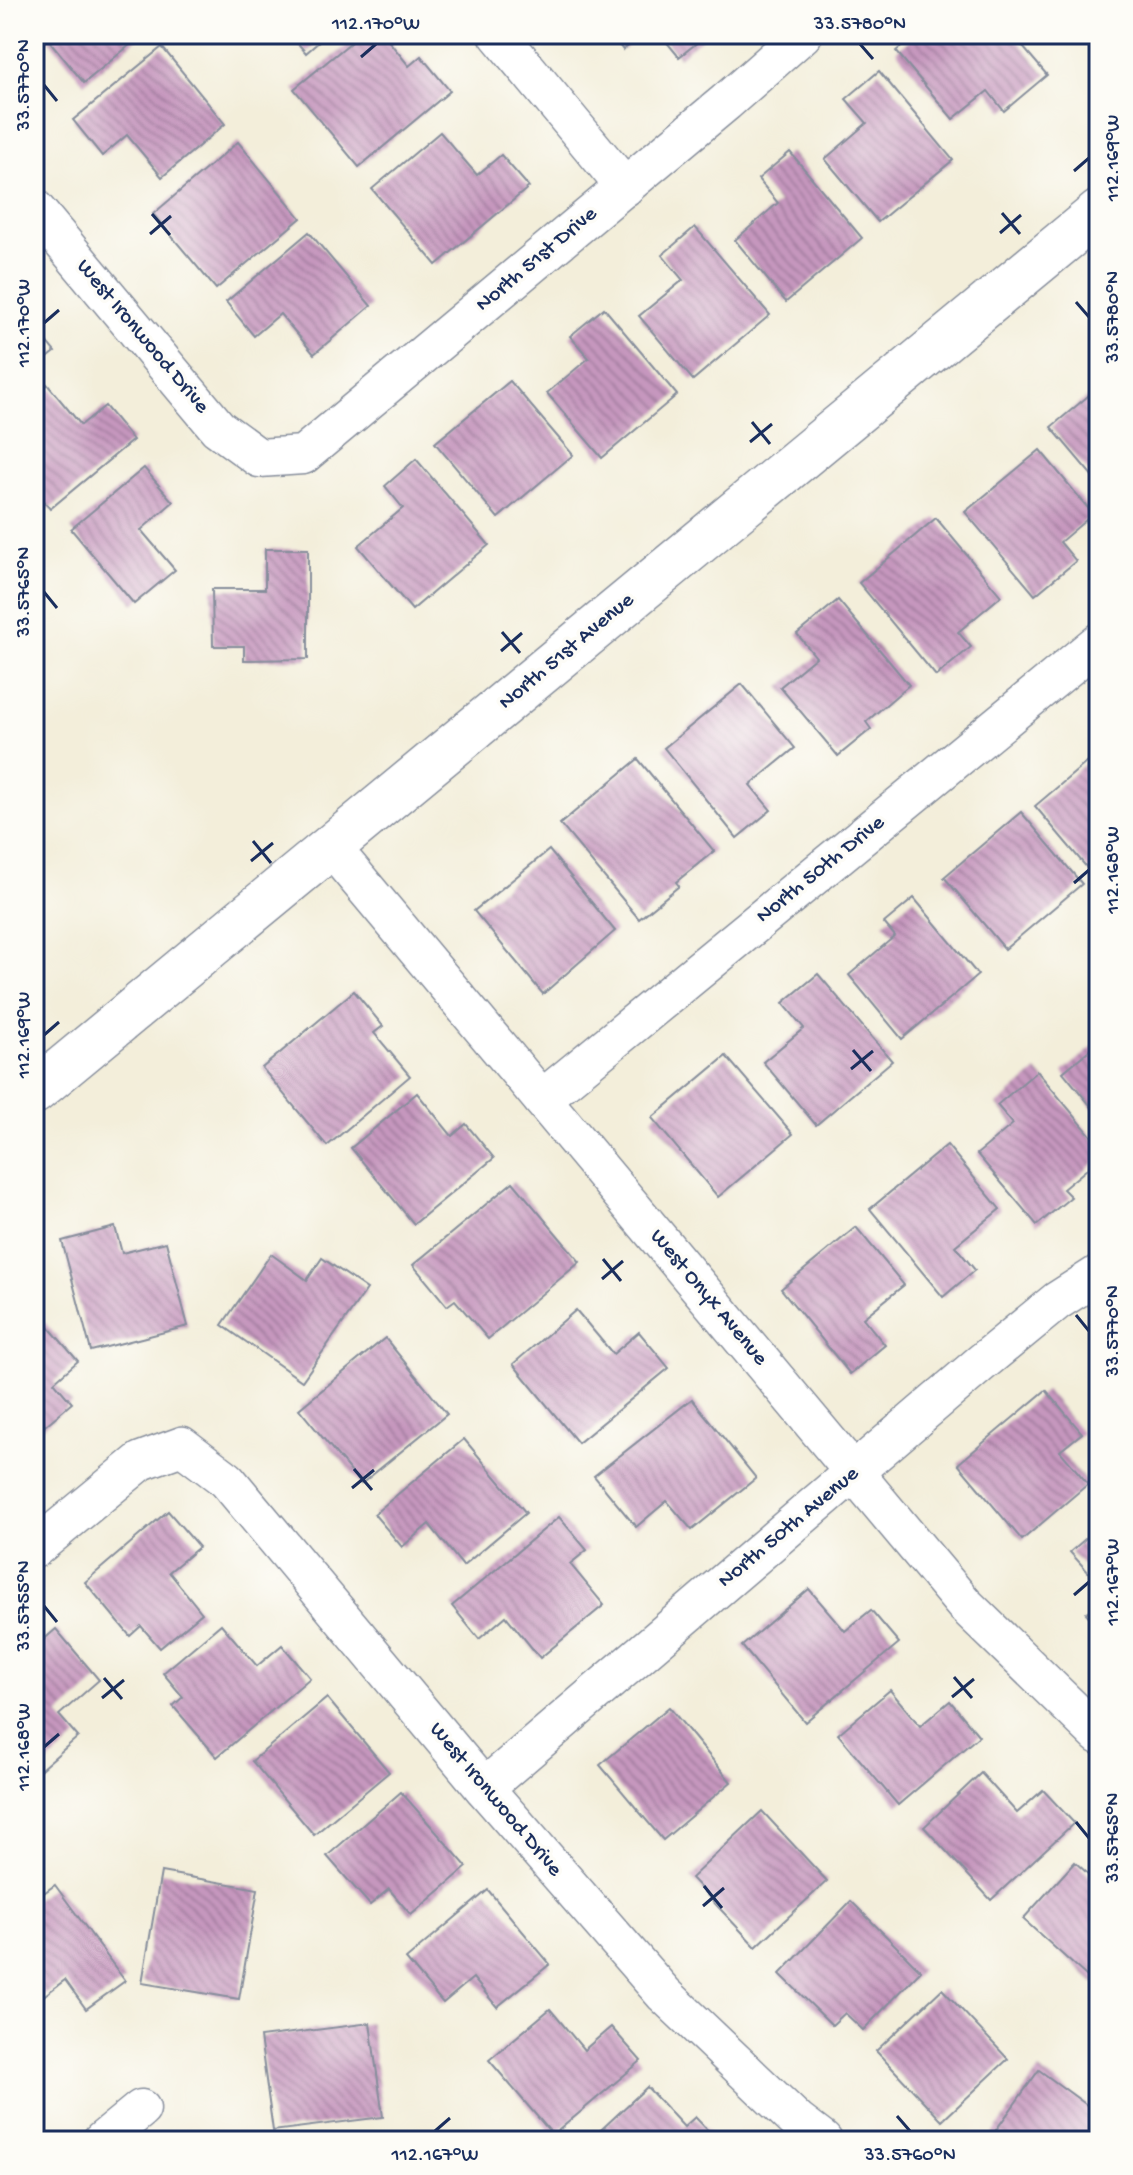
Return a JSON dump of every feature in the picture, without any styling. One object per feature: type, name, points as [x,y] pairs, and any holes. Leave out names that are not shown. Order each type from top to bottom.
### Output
[{"type":"main road","name":"North 51st Avenue","points":[[34,1092],[1099,212]]},
{"type":"street","points":[[498,34],[625,187]]},
{"type":"street","name":"North 51st Drive","points":[[259,458],[303,455],[803,34]]},
{"type":"street","name":"West Ironwood Drive","points":[[34,208],[218,428],[259,458]]},
{"type":"street","name":"North 50th Drive","points":[[542,1099],[1099,642]]},
{"type":"street","name":"West Onyx Avenue","points":[[331,847],[964,1604],[1099,1735]]},
{"type":"street","name":"North 50th Avenue","points":[[484,1788],[1057,1301],[1099,1274]]},
{"type":"street","name":"West Ironwood Drive","points":[[34,1549],[141,1461],[182,1446],[227,1480],[484,1788],[664,1994],[798,2122],[823,2141]]},
{"type":"street","points":[[102,2141],[141,2109]]},
{"type":"building","points":[[34,34],[143,34],[84,83],[48,39],[34,51]]},
{"type":"building","points":[[290,34],[328,34],[306,53]]},
{"type":"building","points":[[361,34],[383,34],[409,66],[421,56],[450,91],[359,167],[294,89]]},
{"type":"building","points":[[610,34],[643,34],[623,50]]},
{"type":"building","points":[[660,34],[708,34],[679,57]]},
{"type":"building","points":[[916,34],[1012,34],[1047,75],[1004,111],[988,91],[953,119],[896,51]]},
{"type":"building","points":[[162,47],[225,124],[162,177],[127,135],[102,156],[73,120]]},
{"type":"building","points":[[879,71],[953,160],[878,222],[825,159],[867,123],[846,99]]},
{"type":"building","points":[[440,132],[477,175],[501,155],[529,187],[436,265],[372,189]]},
{"type":"building","points":[[238,142],[301,218],[216,289],[153,214]]},
{"type":"building","points":[[790,152],[862,238],[786,302],[735,240],[778,203],[758,179]]},
{"type":"building","points":[[695,227],[770,315],[693,380],[639,316],[683,280],[662,255]]},
{"type":"building","points":[[309,232],[371,306],[314,354],[280,314],[254,336],[226,302]]},
{"type":"building","points":[[604,308],[677,395],[602,458],[547,393],[589,358],[570,336]]},
{"type":"building","points":[[34,327],[55,352],[34,369]]},
{"type":"building","points":[[510,381],[573,455],[498,518],[435,443]]},
{"type":"building","points":[[47,384],[81,425],[105,406],[133,440],[50,509],[34,490],[34,395]]},
{"type":"building","points":[[1093,392],[1099,400],[1099,484],[1051,427]]},
{"type":"building","points":[[1040,450],[1093,514],[1060,542],[1076,561],[1035,595],[965,512]]},
{"type":"building","points":[[416,459],[489,545],[412,610],[358,546],[403,508],[385,486]]},
{"type":"building","points":[[144,468],[173,502],[141,530],[175,570],[134,604],[71,529]]},
{"type":"building","points":[[936,518],[1001,596],[958,632],[971,647],[936,676],[859,583]]},
{"type":"building","points":[[265,549],[308,549],[308,659],[244,660],[244,646],[213,646],[212,589],[265,589]]},
{"type":"building","points":[[838,600],[909,685],[866,722],[871,729],[838,756],[780,687],[816,657],[797,634]]},
{"type":"building","points":[[742,684],[795,748],[750,785],[771,810],[737,838],[664,748]]},
{"type":"building","points":[[1099,752],[1099,882],[1035,806]]},
{"type":"building","points":[[638,759],[714,851],[676,882],[679,886],[639,919],[560,824]]},
{"type":"building","points":[[1021,812],[1082,884],[1005,949],[944,877]]},
{"type":"building","points":[[549,850],[615,931],[543,994],[474,911]]},
{"type":"building","points":[[914,898],[978,975],[902,1039],[849,975],[895,936],[884,923]]},
{"type":"building","points":[[818,974],[892,1061],[816,1125],[763,1062],[804,1028],[783,1003]]},
{"type":"building","points":[[354,991],[383,1026],[374,1033],[410,1076],[327,1146],[262,1068]]},
{"type":"building","points":[[1099,1042],[1099,1116],[1063,1072]]},
{"type":"building","points":[[726,1056],[793,1134],[718,1197],[652,1118]]},
{"type":"building","points":[[1037,1071],[1099,1145],[1099,1159],[1063,1189],[1071,1197],[1037,1225],[977,1154],[1013,1124],[997,1105]]},
{"type":"building","points":[[417,1093],[452,1136],[466,1124],[494,1158],[414,1224],[351,1148]]},
{"type":"building","points":[[947,1145],[1000,1209],[955,1246],[975,1270],[943,1297],[870,1209]]},
{"type":"building","points":[[513,1182],[580,1262],[488,1339],[455,1300],[447,1306],[413,1265]]},
{"type":"building","points":[[115,1227],[122,1253],[166,1242],[188,1326],[91,1351],[62,1241]]},
{"type":"building","points":[[856,1227],[904,1285],[863,1318],[885,1345],[850,1374],[781,1289]]},
{"type":"building","points":[[271,1254],[307,1280],[322,1258],[367,1289],[302,1381],[222,1325]]},
{"type":"building","points":[[34,1310],[78,1361],[54,1382],[72,1403],[34,1435]]},
{"type":"building","points":[[576,1310],[613,1354],[639,1332],[669,1368],[578,1443],[513,1364]]},
{"type":"building","points":[[385,1338],[447,1414],[361,1484],[299,1409]]},
{"type":"building","points":[[1046,1390],[1082,1433],[1060,1451],[1088,1484],[1022,1540],[958,1464]]},
{"type":"building","points":[[692,1399],[756,1478],[692,1530],[667,1501],[636,1527],[594,1476]]},
{"type":"building","points":[[464,1439],[526,1513],[463,1566],[429,1524],[402,1547],[374,1514]]},
{"type":"building","points":[[168,1511],[199,1547],[169,1572],[202,1613],[160,1648],[141,1626],[130,1636],[85,1582]]},
{"type":"building","points":[[559,1517],[587,1550],[570,1564],[604,1605],[540,1658],[506,1616],[479,1639],[452,1606]]},
{"type":"building","points":[[1099,1527],[1099,1584],[1070,1552]]},
{"type":"building","points":[[809,1589],[845,1631],[871,1610],[899,1643],[805,1722],[742,1646]]},
{"type":"building","points":[[1099,1602],[1099,1628],[1086,1613]]},
{"type":"building","points":[[221,1624],[257,1666],[282,1645],[310,1678],[217,1757],[173,1706],[183,1697],[163,1673]]},
{"type":"building","points":[[56,1629],[99,1680],[59,1715],[78,1737],[34,1775],[34,1648]]},
{"type":"building","points":[[890,1690],[920,1726],[950,1701],[979,1736],[898,1805],[838,1734]]},
{"type":"building","points":[[327,1698],[389,1772],[314,1835],[252,1761]]},
{"type":"building","points":[[669,1707],[731,1782],[663,1840],[600,1765]]},
{"type":"building","points":[[981,1773],[1017,1813],[1043,1790],[1074,1823],[991,1900],[924,1827]]},
{"type":"building","points":[[401,1792],[467,1867],[411,1915],[389,1889],[370,1905],[327,1856]]},
{"type":"building","points":[[762,1811],[827,1881],[756,1947],[691,1878]]},
{"type":"building","points":[[1075,1862],[1099,1884],[1099,1979],[1095,1984],[1023,1919]]},
{"type":"building","points":[[161,1872],[258,1889],[239,1999],[142,1983]]},
{"type":"building","points":[[55,1885],[125,1981],[86,2009],[65,1980],[34,2003],[34,1900]]},
{"type":"building","points":[[488,1890],[550,1964],[497,2007],[473,1978],[443,2003],[406,1959]]},
{"type":"building","points":[[851,1901],[921,1971],[863,2030],[845,2013],[832,2025],[780,1974]]},
{"type":"building","points":[[942,1989],[1008,2059],[942,2121],[876,2051]]},
{"type":"building","points":[[550,2009],[584,2050],[611,2027],[641,2061],[553,2135],[489,2060]]},
{"type":"building","points":[[370,2023],[383,2117],[273,2131],[260,2037]]},
{"type":"building","points":[[1039,2070],[1099,2114],[1099,2141],[988,2141]]},
{"type":"building","points":[[647,2087],[684,2127],[695,2117],[718,2141],[589,2141]]}]
